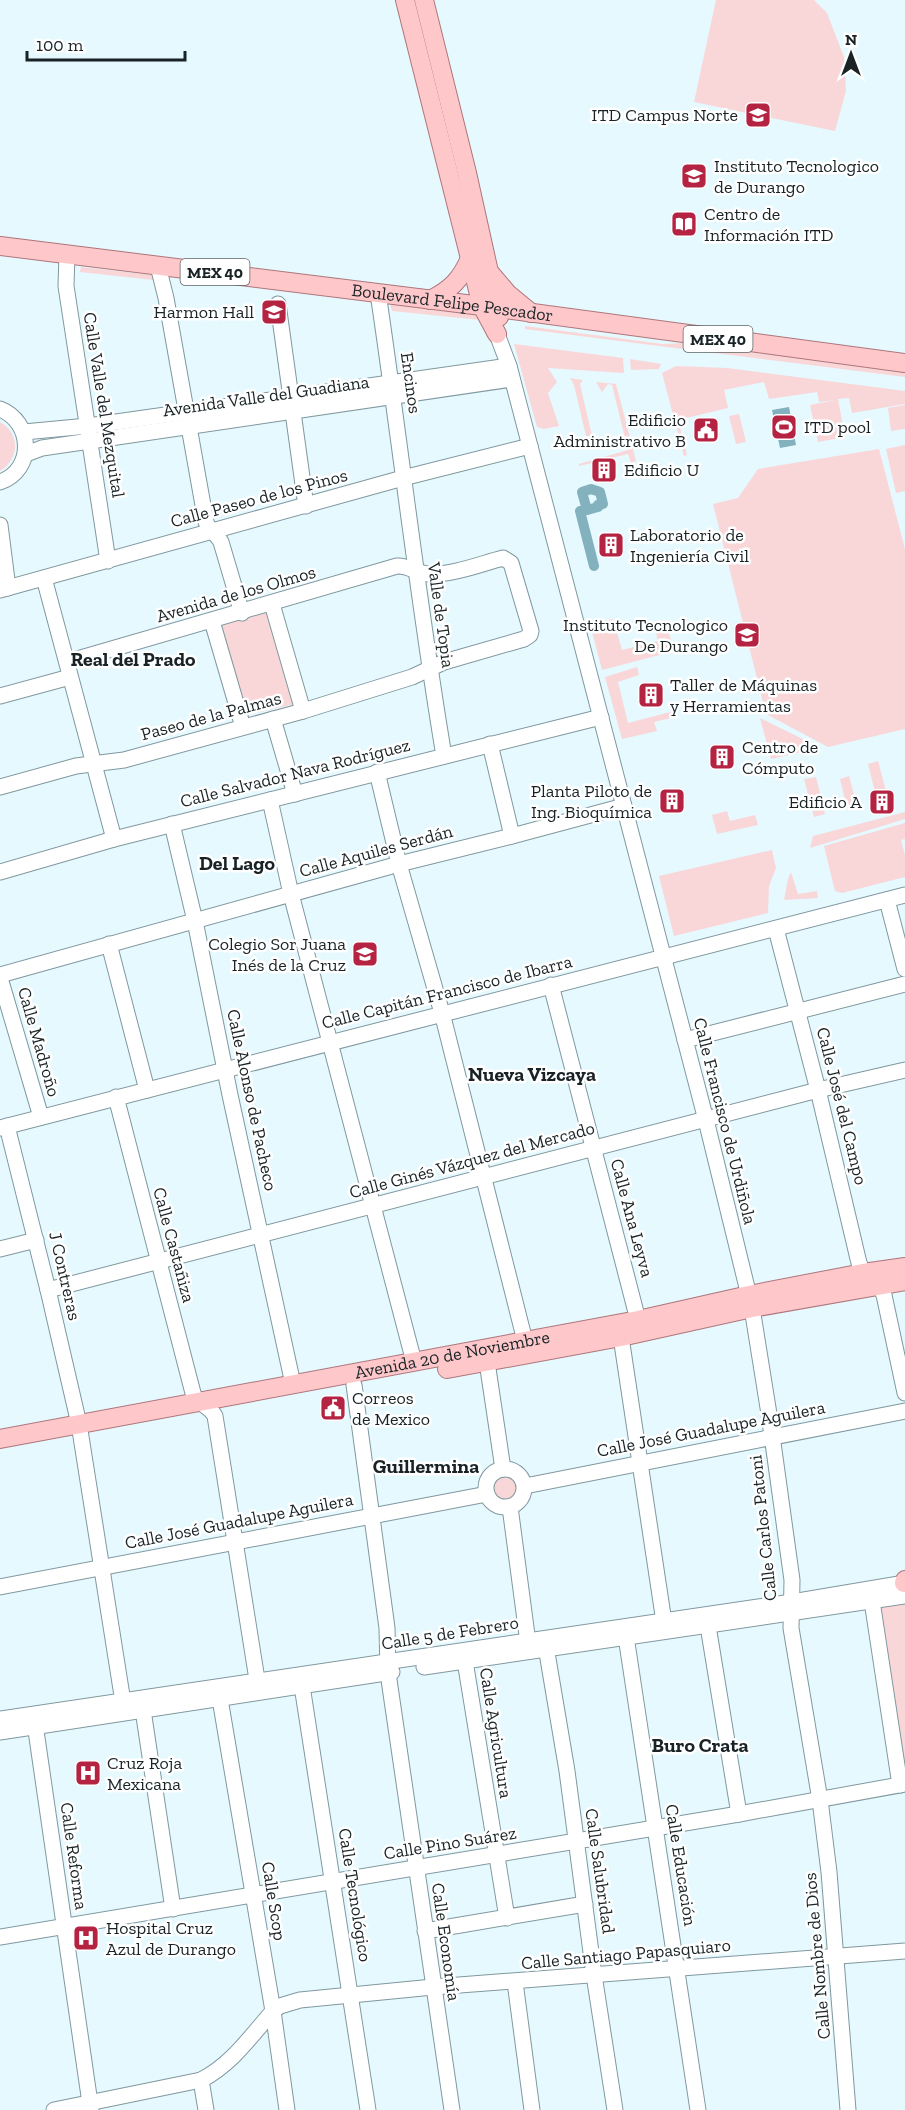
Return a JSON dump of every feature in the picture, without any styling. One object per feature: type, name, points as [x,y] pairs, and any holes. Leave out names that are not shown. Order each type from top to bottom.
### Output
[{"type":"main road","points":[[405,0],[470,258],[490,307],[499,320],[497,334]]},
{"type":"main road","points":[[424,0],[488,270],[490,307]]},
{"type":"main road","name":"Boulevard Felipe Pescador","points":[[0,246],[490,307],[905,363]]},
{"type":"main road","points":[[430,300],[455,285],[464,273],[470,258]]},
{"type":"main road","points":[[488,270],[503,290],[531,313]]},
{"type":"main road","name":"Avenida 20 de Noviembre","points":[[0,1451],[80,1430],[205,1406],[354,1385],[621,1337],[863,1273],[905,1267]]},
{"type":"main road","name":"Avenida 20 de Noviembre","points":[[205,1406],[293,1384],[638,1320],[905,1281]]},
{"type":"main road","name":"Avenida 20 de Noviembre","points":[[0,1439],[80,1430]]},
{"type":"street","name":"Calle Valle del Mezquital","points":[[67,254],[66,286],[108,561]]},
{"type":"street","points":[[158,266],[206,522],[221,542],[242,613]]},
{"type":"street","name":"Encinos","points":[[378,293],[393,390],[403,478]]},
{"type":"street","points":[[278,304],[306,506]]},
{"type":"street","name":"Calle Francisco de Urdiñola","points":[[497,334],[511,373],[601,717],[750,1302]]},
{"type":"street","name":"Avenida Valle del Guadiana","points":[[26,454],[89,434],[511,373]]},
{"type":"street","points":[[0,409],[18,421],[24,432],[26,454],[15,473],[0,482]]},
{"type":"street","name":"Avenida Valle del Guadiana","points":[[24,432],[89,434]]},
{"type":"street","name":"Calle Paseo de los Pinos","points":[[4,589],[403,478],[530,446]]},
{"type":"street","name":"Valle de Topia","points":[[403,478],[429,669],[444,756]]},
{"type":"street","points":[[0,525],[4,589]]},
{"type":"street","name":"Avenida de los Olmos","points":[[0,696],[212,621],[397,566],[409,567],[421,573],[436,574],[506,559],[511,563],[531,631],[530,635],[524,639],[444,662],[429,669]]},
{"type":"street","points":[[44,578],[114,839]]},
{"type":"street","points":[[272,604],[303,711]]},
{"type":"street","points":[[212,621],[243,727]]},
{"type":"street","name":"Paseo de la Palmas","points":[[0,787],[76,766],[115,762],[303,711],[412,677],[429,669]]},
{"type":"street","name":"Calle Salvador Nava Rodríguez","points":[[0,872],[172,824],[601,717]]},
{"type":"street","points":[[273,719],[295,794]]},
{"type":"street","points":[[490,744],[512,836]]},
{"type":"street","points":[[377,772],[399,864],[442,1013],[525,1341]]},
{"type":"street","points":[[270,800],[291,894],[414,1362]]},
{"type":"street","name":"Calle Aquiles Serdán","points":[[0,977],[109,944],[399,864],[624,806]]},
{"type":"street","name":"Calle Alonso de Pacheco","points":[[172,824],[195,921],[293,1384]]},
{"type":"street","name":"Calle Capitán Francisco de Ibarra","points":[[4,1127],[905,895]]},
{"type":"street","points":[[887,900],[905,969]]},
{"type":"street","name":"Calle José del Campo","points":[[776,929],[863,1273]]},
{"type":"street","points":[[109,944],[147,1089]]},
{"type":"street","name":"Calle Madroño","points":[[0,977],[41,1117]]},
{"type":"street","points":[[685,1040],[905,984]]},
{"type":"street","name":"Calle Ana Leyva","points":[[551,985],[638,1320]]},
{"type":"street","name":"Calle Ginés Vázquez del Mercado","points":[[48,1290],[818,1090],[905,1070]]},
{"type":"street","name":"Calle Castañiza","points":[[116,1097],[193,1393],[217,1424],[258,1687]]},
{"type":"street","name":"J Contreras","points":[[4,1127],[36,1240],[80,1430],[123,1702]]},
{"type":"street","points":[[0,1249],[36,1240]]},
{"type":"street","points":[[863,1273],[879,1286],[886,1302],[905,1393]]},
{"type":"street","name":"Calle Carlos Patoni","points":[[750,1302],[792,1580],[791,1628],[820,1800]]},
{"type":"street","points":[[621,1337],[664,1622]]},
{"type":"street","points":[[487,1362],[503,1469]]},
{"type":"street","name":"Calle Economía","points":[[354,1385],[387,1628],[387,1668],[452,2110]]},
{"type":"street","name":"Calle José Guadalupe Aguilera","points":[[525,1486],[905,1411]]},
{"type":"street","points":[[503,1469],[515,1471],[525,1486],[525,1492],[519,1502],[510,1507],[496,1505],[487,1494],[486,1483],[498,1470],[503,1469]]},
{"type":"street","name":"Calle José Guadalupe Aguilera","points":[[0,1587],[487,1494]]},
{"type":"street","points":[[510,1507],[529,1646]]},
{"type":"street","name":"Calle 5 de Febrero","points":[[0,1732],[34,1720],[123,1702],[258,1687],[625,1632],[708,1626],[905,1582]]},
{"type":"street","name":"Calle 5 de Febrero","points":[[625,1632],[664,1622],[905,1596]]},
{"type":"street","points":[[872,1601],[902,1785]]},
{"type":"street","points":[[708,1626],[739,1814]]},
{"type":"street","name":"Calle Educación","points":[[625,1632],[698,2110]]},
{"type":"street","name":"Calle Salubridad","points":[[546,1643],[615,2110]]},
{"type":"street","name":"Calle 5 de Febrero","points":[[0,1719],[34,1720],[144,1710],[220,1699],[258,1687],[302,1686],[387,1668],[465,1661],[529,1646]]},
{"type":"street","name":"Calle Agricultura","points":[[465,1661],[507,1918]]},
{"type":"street","name":"Calle Tecnológico","points":[[302,1686],[368,2110]]},
{"type":"street","name":"Calle Scop","points":[[220,1699],[273,2011],[287,2110]]},
{"type":"street","points":[[144,1710],[173,1909]]},
{"type":"street","name":"Calle Reforma","points":[[34,1720],[91,2106]]},
{"type":"street","name":"Calle Pino Suárez","points":[[0,1937],[902,1785]]},
{"type":"street","name":"Calle Nombre de Dios","points":[[820,1800],[830,1872],[848,2110]]},
{"type":"street","points":[[425,1931],[585,1904]]},
{"type":"street","name":"Calle Santiago Papasquiaro","points":[[273,2011],[280,2006],[300,2000],[351,1994],[905,1951]]},
{"type":"street","points":[[515,1982],[532,2110]]},
{"type":"street","points":[[54,2110],[91,2106],[201,2080],[213,2074],[230,2059],[273,2011]]},
{"type":"street","points":[[201,2080],[206,2110]]},
{"type":"shaded area","points":[[716,0],[814,0],[827,13],[844,57],[846,91],[835,131],[694,102]]},
{"type":"shaded area","points":[[81,267],[153,275],[153,280],[80,272]]},
{"type":"shaded area","points":[[390,304],[480,314],[480,320],[392,311]]},
{"type":"shaded area","points":[[525,326],[663,344],[706,342],[905,370],[905,377],[525,329]]},
{"type":"shaded area","points":[[514,344],[623,358],[624,373],[548,368],[557,382],[548,393],[559,426],[544,429],[537,427]]},
{"type":"shaded area","points":[[630,359],[661,364],[659,369],[631,370]]},
{"type":"shaded area","points":[[676,366],[727,368],[905,391],[905,404],[852,413],[849,398],[838,399],[845,437],[818,442],[810,405],[835,400],[819,402],[817,392],[769,399],[764,382],[724,390],[728,408],[678,420],[687,455],[684,456],[662,373]]},
{"type":"shaded area","points":[[570,378],[583,380],[580,384],[592,436],[586,436],[574,385]]},
{"type":"shaded area","points":[[596,382],[616,384],[636,461],[631,463],[628,454],[579,466],[579,464],[628,450],[612,385],[608,384],[602,392]]},
{"type":"shaded area","points":[[905,405],[905,429],[891,431],[888,408]]},
{"type":"shaded area","points":[[739,414],[746,442],[736,444],[729,416]]},
{"type":"shaded area","points":[[0,422],[11,433],[15,446],[11,460],[0,471]]},
{"type":"shaded area","points":[[905,445],[905,491],[896,493],[886,449]]},
{"type":"shaded area","points":[[879,449],[905,549],[905,729],[828,747],[766,714],[713,504],[738,498],[758,469]]},
{"type":"shaded area","points":[[267,610],[294,704],[243,716],[219,623]]},
{"type":"shaded area","points":[[613,619],[622,650],[658,641],[656,633],[668,630],[673,647],[670,648],[671,652],[602,670],[590,624]]},
{"type":"shaded area","points":[[637,667],[639,675],[618,682],[628,723],[674,711],[675,717],[654,722],[657,731],[622,739],[605,677]]},
{"type":"shaded area","points":[[760,718],[821,748],[771,759]]},
{"type":"shaded area","points":[[878,761],[888,798],[877,800],[868,764]]},
{"type":"shaded area","points":[[849,776],[857,806],[847,808],[840,779]]},
{"type":"shaded area","points":[[816,777],[825,814],[814,817],[804,779]]},
{"type":"shaded area","points":[[727,811],[730,821],[755,815],[758,825],[717,834],[712,815]]},
{"type":"shaded area","points":[[905,812],[905,819],[810,848],[813,836]]},
{"type":"shaded area","points":[[905,823],[905,839],[901,840],[905,855],[905,877],[842,893],[835,891],[824,846]]},
{"type":"shaded area","points":[[772,850],[776,868],[769,886],[768,913],[674,936],[659,876]]},
{"type":"shaded area","points":[[791,872],[798,894],[817,891],[818,898],[784,900]]},
{"type":"shaded area","points":[[505,1475],[515,1479],[519,1489],[515,1499],[505,1503],[495,1499],[491,1489],[495,1479]]},
{"type":"shaded area","points":[[905,1602],[905,1769],[880,1604]]},
{"type":"water","name":"ITD pool","points":[[789,407],[796,445],[780,448],[772,410]]},
{"type":"waterway","points":[[591,489],[600,492],[603,504],[587,510],[582,492],[591,489]]},
{"type":"waterway","points":[[587,510],[580,511],[594,566]]},
{"type":"place","name":"ITD Campus Norte","points":[[758,115]]},
{"type":"place","name":"Instituto Tecnologico de Durango","points":[[694,176]]},
{"type":"place","name":"Centro de Información ITD","points":[[684,224]]},
{"type":"place","name":"Harmon Hall","points":[[274,312]]},
{"type":"place","name":"ITD pool","points":[[784,427]]},
{"type":"place","name":"Edificio Administrativo B","points":[[706,430]]},
{"type":"place","name":"Edificio U","points":[[604,470]]},
{"type":"place","name":"Laboratorio de Ingeniería Civil","points":[[611,545]]},
{"type":"place","name":"Instituto Tecnologico De Durango","points":[[747,635]]},
{"type":"place","name":"Taller de Máquinas y Herramientas","points":[[651,695]]},
{"type":"place","name":"Centro de Cómputo","points":[[722,757]]},
{"type":"place","name":"Planta Piloto de Ing. Bioquímica","points":[[672,801]]},
{"type":"place","name":"Edificio A","points":[[882,802]]},
{"type":"place","name":"Colegio Sor Juana Inés de la Cruz","points":[[365,954]]},
{"type":"place","name":"Correos de Mexico","points":[[333,1408]]},
{"type":"place","name":"Cruz Roja Mexicana","points":[[88,1773]]},
{"type":"place","name":"Hospital Cruz Azul de Durango","points":[[86,1938]]},
{"type":"district","name":"Real del Prado","points":[[133,659]]},
{"type":"district","name":"Del Lago","points":[[237,863]]},
{"type":"district","name":"Nueva Vizcaya","points":[[532,1074]]},
{"type":"district","name":"Guillermina","points":[[426,1466]]},
{"type":"district","name":"Buro Crata","points":[[700,1745]]}]
